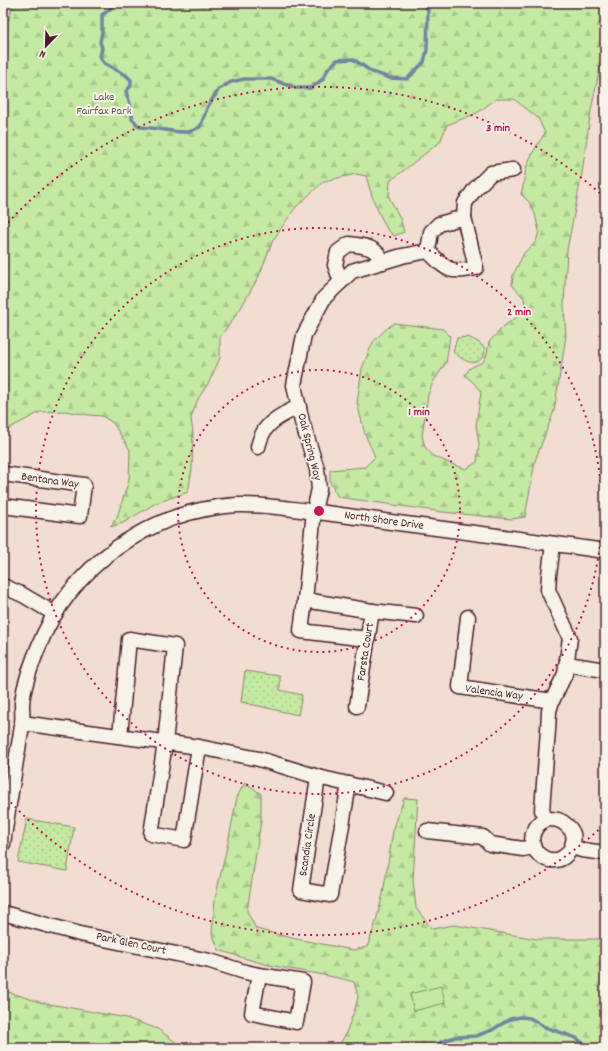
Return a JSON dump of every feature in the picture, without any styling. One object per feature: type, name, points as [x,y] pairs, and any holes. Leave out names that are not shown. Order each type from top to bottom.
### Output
[{"type":"street","points":[[464,217],[439,224],[431,232],[428,251],[448,270],[476,268],[464,217],[465,203],[474,189],[491,173],[513,170]]},
{"type":"street","points":[[341,282],[335,265],[338,252],[349,244],[369,247],[380,255],[383,262]]},
{"type":"street","name":"Oak Spring Way","points":[[314,512],[319,489],[317,469],[302,422],[294,385],[304,335],[324,298],[352,271],[402,256],[428,251]]},
{"type":"street","name":"Oak Spring Way","points":[[258,447],[262,434],[272,422],[287,412],[299,407]]},
{"type":"street","name":"Bentana Way","points":[[3,474],[84,485],[80,516],[3,506]]},
{"type":"street","name":"North Shore Drive","points":[[3,844],[7,793],[22,723],[22,703],[38,647],[55,614],[79,581],[97,563],[122,544],[163,522],[212,508],[236,505],[260,505],[605,551]]},
{"type":"street","points":[[314,512],[301,631],[367,639]]},
{"type":"street","points":[[545,819],[542,810],[549,711],[552,701],[565,674],[570,638],[548,590],[553,544]]},
{"type":"street","points":[[3,586],[55,614]]},
{"type":"street","name":"Farsta Court","points":[[305,600],[372,611],[357,706]]},
{"type":"street","points":[[372,611],[416,616]]},
{"type":"street","name":"Valencia Way","points":[[468,617],[460,688],[552,701]]},
{"type":"street","points":[[120,736],[129,639],[175,646],[165,743],[151,834],[184,840],[199,747]]},
{"type":"street","points":[[567,664],[605,670]]},
{"type":"street","points":[[22,723],[199,747],[259,759],[318,777],[386,793]]},
{"type":"street","name":"Scandia Circle","points":[[318,777],[301,890],[330,895],[349,784]]},
{"type":"street","points":[[545,819],[558,820],[567,825],[573,834],[572,847],[567,855],[556,861],[546,860],[536,853],[532,843],[533,833],[538,825],[545,819]]},
{"type":"street","points":[[427,832],[483,837],[490,844],[523,849],[534,847]]},
{"type":"street","points":[[572,847],[605,853]]},
{"type":"street","name":"Park Glen Court","points":[[3,913],[80,934],[210,961],[259,975]]},
{"type":"green space","name":"Lake Fairfax Park","points":[[13,3],[605,3],[605,34],[602,58],[591,110],[582,173],[567,250],[564,305],[566,336],[554,411],[535,461],[525,517],[511,519],[443,512],[338,497],[330,482],[330,470],[365,467],[375,457],[365,434],[357,403],[362,368],[373,342],[394,323],[443,329],[450,336],[446,363],[433,382],[428,395],[422,436],[425,447],[433,456],[466,469],[477,462],[479,444],[476,425],[481,392],[465,375],[470,368],[483,362],[487,354],[489,342],[504,326],[519,315],[525,305],[524,298],[512,285],[513,275],[524,253],[536,242],[539,231],[535,214],[529,202],[521,194],[526,169],[535,149],[545,133],[538,118],[514,99],[496,99],[477,113],[447,125],[440,142],[390,181],[389,197],[400,218],[404,232],[394,236],[387,229],[372,196],[366,176],[356,174],[324,181],[295,208],[273,240],[259,276],[239,311],[220,337],[220,358],[209,382],[198,399],[191,418],[193,433],[192,469],[188,492],[156,503],[123,523],[110,527],[117,517],[129,480],[130,450],[113,423],[102,416],[65,411],[40,412],[10,428],[3,435],[3,21],[9,20]]},
{"type":"green space","points":[[468,337],[480,343],[485,349],[484,356],[475,362],[468,362],[453,352],[457,338]]},
{"type":"green space","points":[[245,671],[280,676],[280,690],[302,695],[298,715],[241,702]]},
{"type":"green space","points":[[245,782],[261,794],[261,821],[247,911],[256,929],[296,939],[353,950],[367,947],[375,925],[383,894],[393,831],[404,798],[418,799],[413,880],[416,908],[432,929],[454,925],[537,939],[605,939],[605,1048],[337,1048],[346,1032],[357,1002],[358,995],[354,982],[269,965],[219,950],[212,933],[215,899],[237,797]]},
{"type":"green space","points":[[27,819],[74,827],[67,871],[18,862]]},
{"type":"green space","points":[[441,986],[445,1003],[414,1011],[410,994]]},
{"type":"green space","points":[[3,990],[39,1002],[126,1018],[158,1029],[182,1048],[3,1048]]},
{"type":"waterway","points":[[114,3],[110,9],[102,15],[102,32],[100,42],[102,48],[100,57],[104,63],[127,76],[131,80],[131,86],[126,91],[131,108],[132,119],[140,127],[182,132],[190,132],[200,127],[208,106],[219,89],[231,82],[244,79],[271,79],[296,88],[311,88],[323,79],[328,69],[337,60],[353,59],[372,72],[390,78],[407,79],[424,62],[427,50],[428,10],[425,3]]},
{"type":"waterway","points":[[431,1048],[441,1042],[455,1037],[476,1036],[492,1030],[510,1019],[521,1017],[530,1018],[545,1027],[576,1038],[589,1048]]}]
